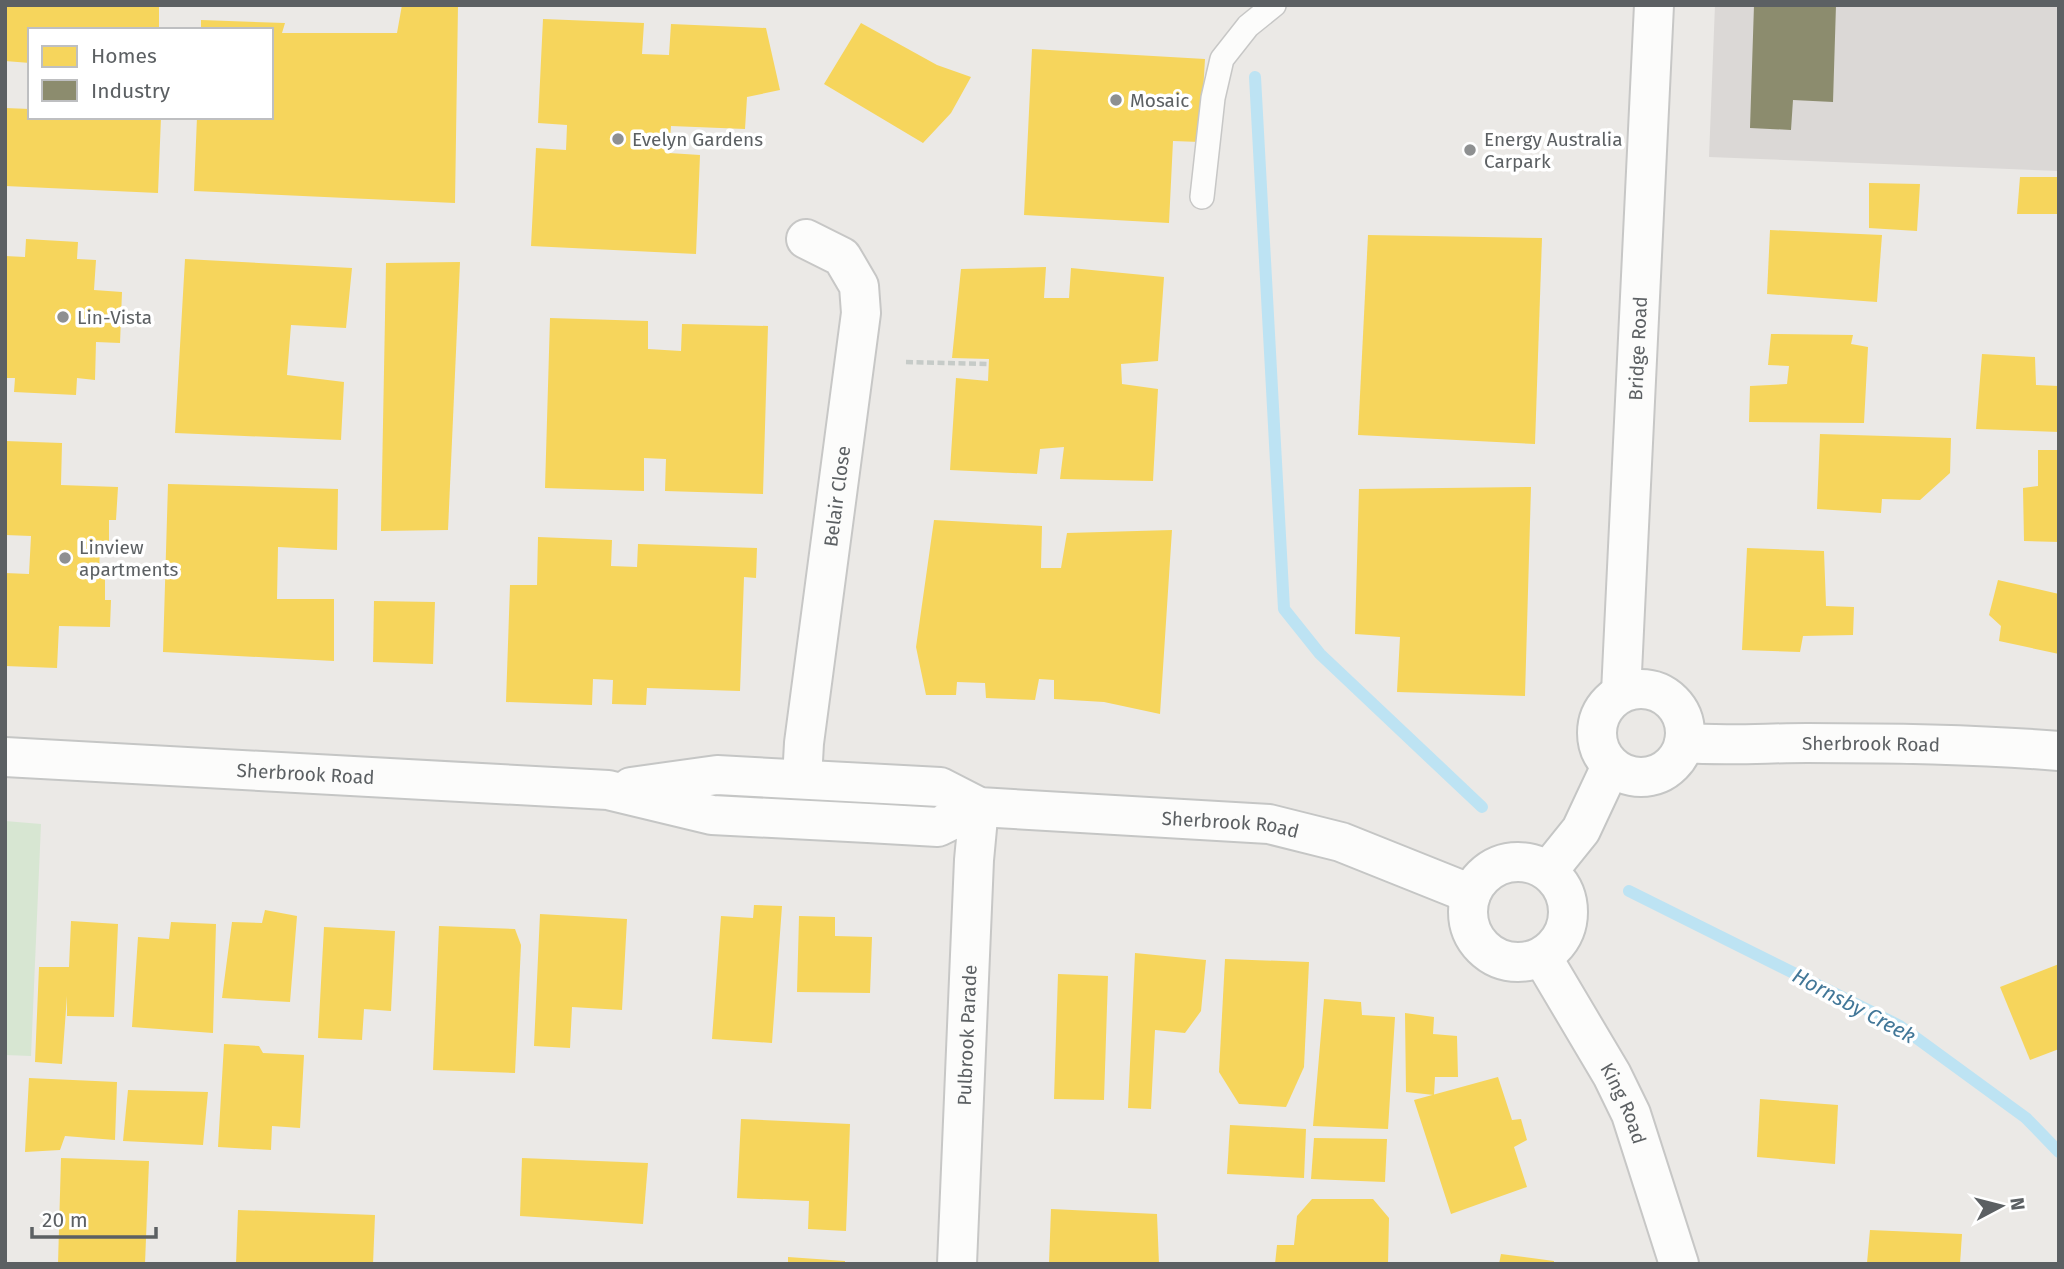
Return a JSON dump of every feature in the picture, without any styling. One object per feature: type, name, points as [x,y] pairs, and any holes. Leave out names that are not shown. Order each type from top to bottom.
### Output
[{"type":"main road","name":"Bridge Road","points":[[1621,693],[1654,5]]},
{"type":"main road","name":"Belair Close","points":[[802,779],[805,729],[861,313],[859,286],[842,257],[806,239]]},
{"type":"main road","points":[[1634,689],[1649,689],[1662,694],[1681,714],[1685,728],[1684,743],[1673,762],[1654,776],[1632,776],[1611,766],[1603,755],[1597,727],[1601,713],[1609,702],[1621,693],[1634,689]]},
{"type":"main road","name":"Sherbrook Road","points":[[1684,743],[1722,746],[1847,744],[2059,751]]},
{"type":"main road","name":"Sherbrook Road","points":[[5,757],[608,790],[712,815],[938,827],[979,807]]},
{"type":"main road","points":[[1548,872],[1581,830],[1611,766]]},
{"type":"main road","name":"Sherbrook Road","points":[[608,790],[717,775],[802,779],[940,787],[979,807],[1269,824],[1341,842],[1471,894]]},
{"type":"main road","name":"Pulbrook Parade","points":[[957,1264],[974,860],[979,807]]},
{"type":"main road","points":[[1518,861],[1533,863],[1560,883],[1567,899],[1568,916],[1564,933],[1556,946],[1542,957],[1525,962],[1508,961],[1492,955],[1479,944],[1471,928],[1468,911],[1471,894],[1478,881],[1489,871],[1518,861]]},
{"type":"main road","name":"King Road","points":[[1542,957],[1605,1063],[1631,1114],[1679,1264]]},
{"type":"lane","points":[[1202,197],[1213,98],[1222,59],[1248,26],[1274,5]]},
{"type":"path","points":[[906,362],[988,364]]},
{"type":"shaded area","points":[[1715,5],[2059,5],[2059,171],[1709,157]]},
{"type":"green space","points":[[5,821],[41,824],[31,1056],[5,1055]]},
{"type":"building: Homes","points":[[5,5],[159,7],[159,28],[28,28],[28,63],[5,61]]},
{"type":"building: Homes","points":[[402,5],[458,5],[455,203],[194,191],[197,119],[273,119],[273,28],[201,28],[201,20],[285,23],[282,33],[397,33]]},
{"type":"building: Homes","name":"Evelyn Gardens","points":[[543,19],[644,23],[642,54],[669,55],[671,24],[766,28],[780,90],[747,97],[745,129],[671,126],[669,153],[700,155],[696,254],[531,246],[536,148],[566,150],[567,125],[538,123]]},
{"type":"building: Homes","points":[[861,23],[937,65],[971,77],[951,113],[923,143],[824,84]]},
{"type":"building: Homes","name":"Mosaic","points":[[1032,49],[1205,59],[1200,142],[1173,141],[1169,223],[1024,215]]},
{"type":"building: Homes","points":[[5,108],[28,109],[28,119],[161,119],[158,193],[5,186]]},
{"type":"building: Homes","points":[[2020,177],[2059,177],[2059,214],[2017,214]]},
{"type":"building: Homes","points":[[1869,183],[1920,184],[1917,231],[1869,228]]},
{"type":"building: Homes","points":[[1770,230],[1882,235],[1877,302],[1767,294]]},
{"type":"building: Homes","points":[[1368,235],[1542,238],[1535,444],[1358,435]]},
{"type":"building: Homes","name":"Lin-Vista","points":[[26,239],[78,242],[77,259],[96,260],[94,290],[122,292],[120,343],[96,342],[95,380],[77,378],[76,395],[14,392],[15,378],[5,378],[5,256],[25,257]]},
{"type":"building: Homes","points":[[185,259],[352,268],[346,328],[291,325],[287,375],[344,382],[341,440],[175,433]]},
{"type":"building: Homes","points":[[460,262],[448,530],[381,531],[386,263]]},
{"type":"building: Homes","points":[[1046,267],[1044,298],[1069,298],[1071,268],[1164,277],[1158,361],[1121,364],[1122,384],[1158,389],[1153,481],[1060,479],[1064,447],[1040,449],[1037,474],[950,470],[956,378],[988,381],[989,359],[952,358],[961,269]]},
{"type":"building: Homes","points":[[550,318],[648,321],[648,349],[681,351],[682,324],[768,326],[763,494],[665,491],[666,459],[644,458],[644,491],[545,488]]},
{"type":"building: Homes","points":[[1771,334],[1853,335],[1851,344],[1868,347],[1864,423],[1749,422],[1750,386],[1787,384],[1789,366],[1768,365]]},
{"type":"building: Homes","points":[[1982,354],[2035,357],[2036,385],[2059,386],[2059,432],[1976,429]]},
{"type":"building: Homes","points":[[1820,434],[1951,438],[1950,473],[1920,500],[1882,499],[1881,513],[1817,509]]},
{"type":"building: Homes","name":"Linview apartments","points":[[5,441],[62,443],[61,485],[118,487],[116,520],[109,520],[109,543],[100,543],[99,576],[105,576],[105,600],[111,600],[110,627],[59,626],[57,668],[5,666],[5,573],[29,574],[31,536],[5,535]]},
{"type":"building: Homes","points":[[2038,450],[2059,450],[2059,542],[2024,541],[2023,488],[2038,486]]},
{"type":"building: Homes","points":[[168,484],[338,489],[337,550],[278,547],[277,599],[334,599],[334,661],[163,652]]},
{"type":"building: Homes","points":[[1531,487],[1525,696],[1397,692],[1400,637],[1355,634],[1359,489]]},
{"type":"building: Homes","points":[[934,520],[1042,526],[1041,568],[1061,568],[1067,533],[1172,530],[1160,714],[1104,702],[1054,699],[1054,680],[1039,679],[1035,700],[986,698],[985,683],[957,682],[956,695],[926,695],[916,647]]},
{"type":"building: Homes","points":[[538,537],[612,540],[611,566],[637,567],[638,544],[757,548],[756,578],[744,577],[740,691],[647,688],[646,705],[612,704],[613,680],[593,679],[592,705],[506,702],[510,585],[537,585]]},
{"type":"building: Homes","points":[[1747,548],[1824,551],[1826,606],[1854,607],[1853,635],[1803,636],[1800,652],[1742,650]]},
{"type":"building: Homes","points":[[1998,580],[2059,594],[2059,654],[1999,641],[2001,626],[1989,615]]},
{"type":"building: Homes","points":[[374,601],[435,602],[433,664],[373,662]]},
{"type":"building: Homes","points":[[754,905],[782,906],[772,1043],[712,1039],[721,916],[753,918]]},
{"type":"building: Homes","points":[[265,910],[297,916],[290,1002],[222,998],[232,922],[262,923]]},
{"type":"building: Homes","points":[[540,914],[627,919],[622,1010],[572,1007],[570,1048],[534,1046]]},
{"type":"building: Homes","points":[[799,916],[835,917],[835,936],[872,937],[870,993],[797,992]]},
{"type":"building: Homes","points":[[71,921],[118,924],[114,1017],[67,1016],[67,996],[62,1064],[35,1062],[39,967],[69,967]]},
{"type":"building: Homes","points":[[171,922],[216,924],[213,1033],[132,1027],[138,937],[169,939]]},
{"type":"building: Homes","points":[[439,926],[515,929],[521,945],[515,1073],[433,1070]]},
{"type":"building: Homes","points":[[324,927],[395,931],[391,1011],[364,1009],[362,1040],[318,1038]]},
{"type":"building: Homes","points":[[1135,953],[1206,960],[1201,1011],[1185,1033],[1155,1030],[1151,1109],[1128,1108]]},
{"type":"building: Homes","points":[[1225,959],[1309,962],[1304,1067],[1286,1107],[1239,1104],[1219,1072]]},
{"type":"building: Homes","points":[[2059,964],[2059,1049],[2030,1060],[2000,987]]},
{"type":"building: Homes","points":[[1058,974],[1108,976],[1104,1100],[1054,1099]]},
{"type":"building: Homes","points":[[1324,999],[1361,1002],[1362,1015],[1395,1017],[1388,1129],[1313,1126]]},
{"type":"building: Homes","points":[[1405,1013],[1434,1017],[1433,1034],[1457,1036],[1458,1077],[1435,1077],[1434,1095],[1406,1092]]},
{"type":"building: Homes","points":[[224,1044],[259,1046],[263,1053],[304,1055],[300,1128],[272,1126],[271,1150],[218,1147]]},
{"type":"building: Homes","points":[[1498,1077],[1512,1120],[1521,1119],[1527,1140],[1514,1147],[1527,1187],[1451,1214],[1414,1100]]},
{"type":"building: Homes","points":[[29,1078],[117,1082],[115,1140],[65,1136],[60,1150],[25,1152]]},
{"type":"building: Homes","points":[[128,1090],[208,1092],[203,1145],[123,1141]]},
{"type":"building: Homes","points":[[1760,1099],[1838,1105],[1835,1164],[1757,1157]]},
{"type":"building: Homes","points":[[741,1119],[850,1124],[846,1231],[808,1229],[809,1201],[737,1198]]},
{"type":"building: Homes","points":[[1230,1125],[1306,1129],[1304,1178],[1227,1174]]},
{"type":"building: Homes","points":[[1314,1138],[1387,1139],[1385,1182],[1311,1179]]},
{"type":"building: Homes","points":[[61,1158],[149,1161],[145,1264],[58,1264]]},
{"type":"building: Homes","points":[[522,1158],[648,1163],[643,1224],[520,1216]]},
{"type":"building: Homes","points":[[1312,1199],[1373,1199],[1389,1218],[1388,1264],[1275,1264],[1277,1245],[1294,1245],[1297,1216]]},
{"type":"building: Homes","points":[[1051,1209],[1157,1214],[1159,1264],[1049,1264]]},
{"type":"building: Homes","points":[[238,1210],[375,1215],[373,1264],[236,1264]]},
{"type":"building: Homes","points":[[1870,1230],[1962,1234],[1960,1264],[1867,1263]]},
{"type":"building: Homes","points":[[1501,1254],[1554,1261],[1554,1264],[1499,1264]]},
{"type":"building: Homes","points":[[788,1257],[845,1261],[845,1264],[788,1264]]},
{"type":"building: Industry","points":[[1754,5],[1836,5],[1833,102],[1793,100],[1791,130],[1750,128]]},
{"type":"waterway","points":[[1255,77],[1284,609],[1320,654],[1482,807]]},
{"type":"waterway","name":"Hornsby Creek","points":[[1629,891],[1900,1026],[2026,1118],[2059,1152]]},
{"type":"place","name":"Mosaic","points":[[1116,100]]},
{"type":"place","name":"Evelyn Gardens","points":[[618,139]]},
{"type":"place","name":"Energy Australia Carpark","points":[[1470,150]]},
{"type":"place","name":"Lin-Vista","points":[[63,317]]},
{"type":"place","name":"Linview apartments","points":[[65,558]]}]
